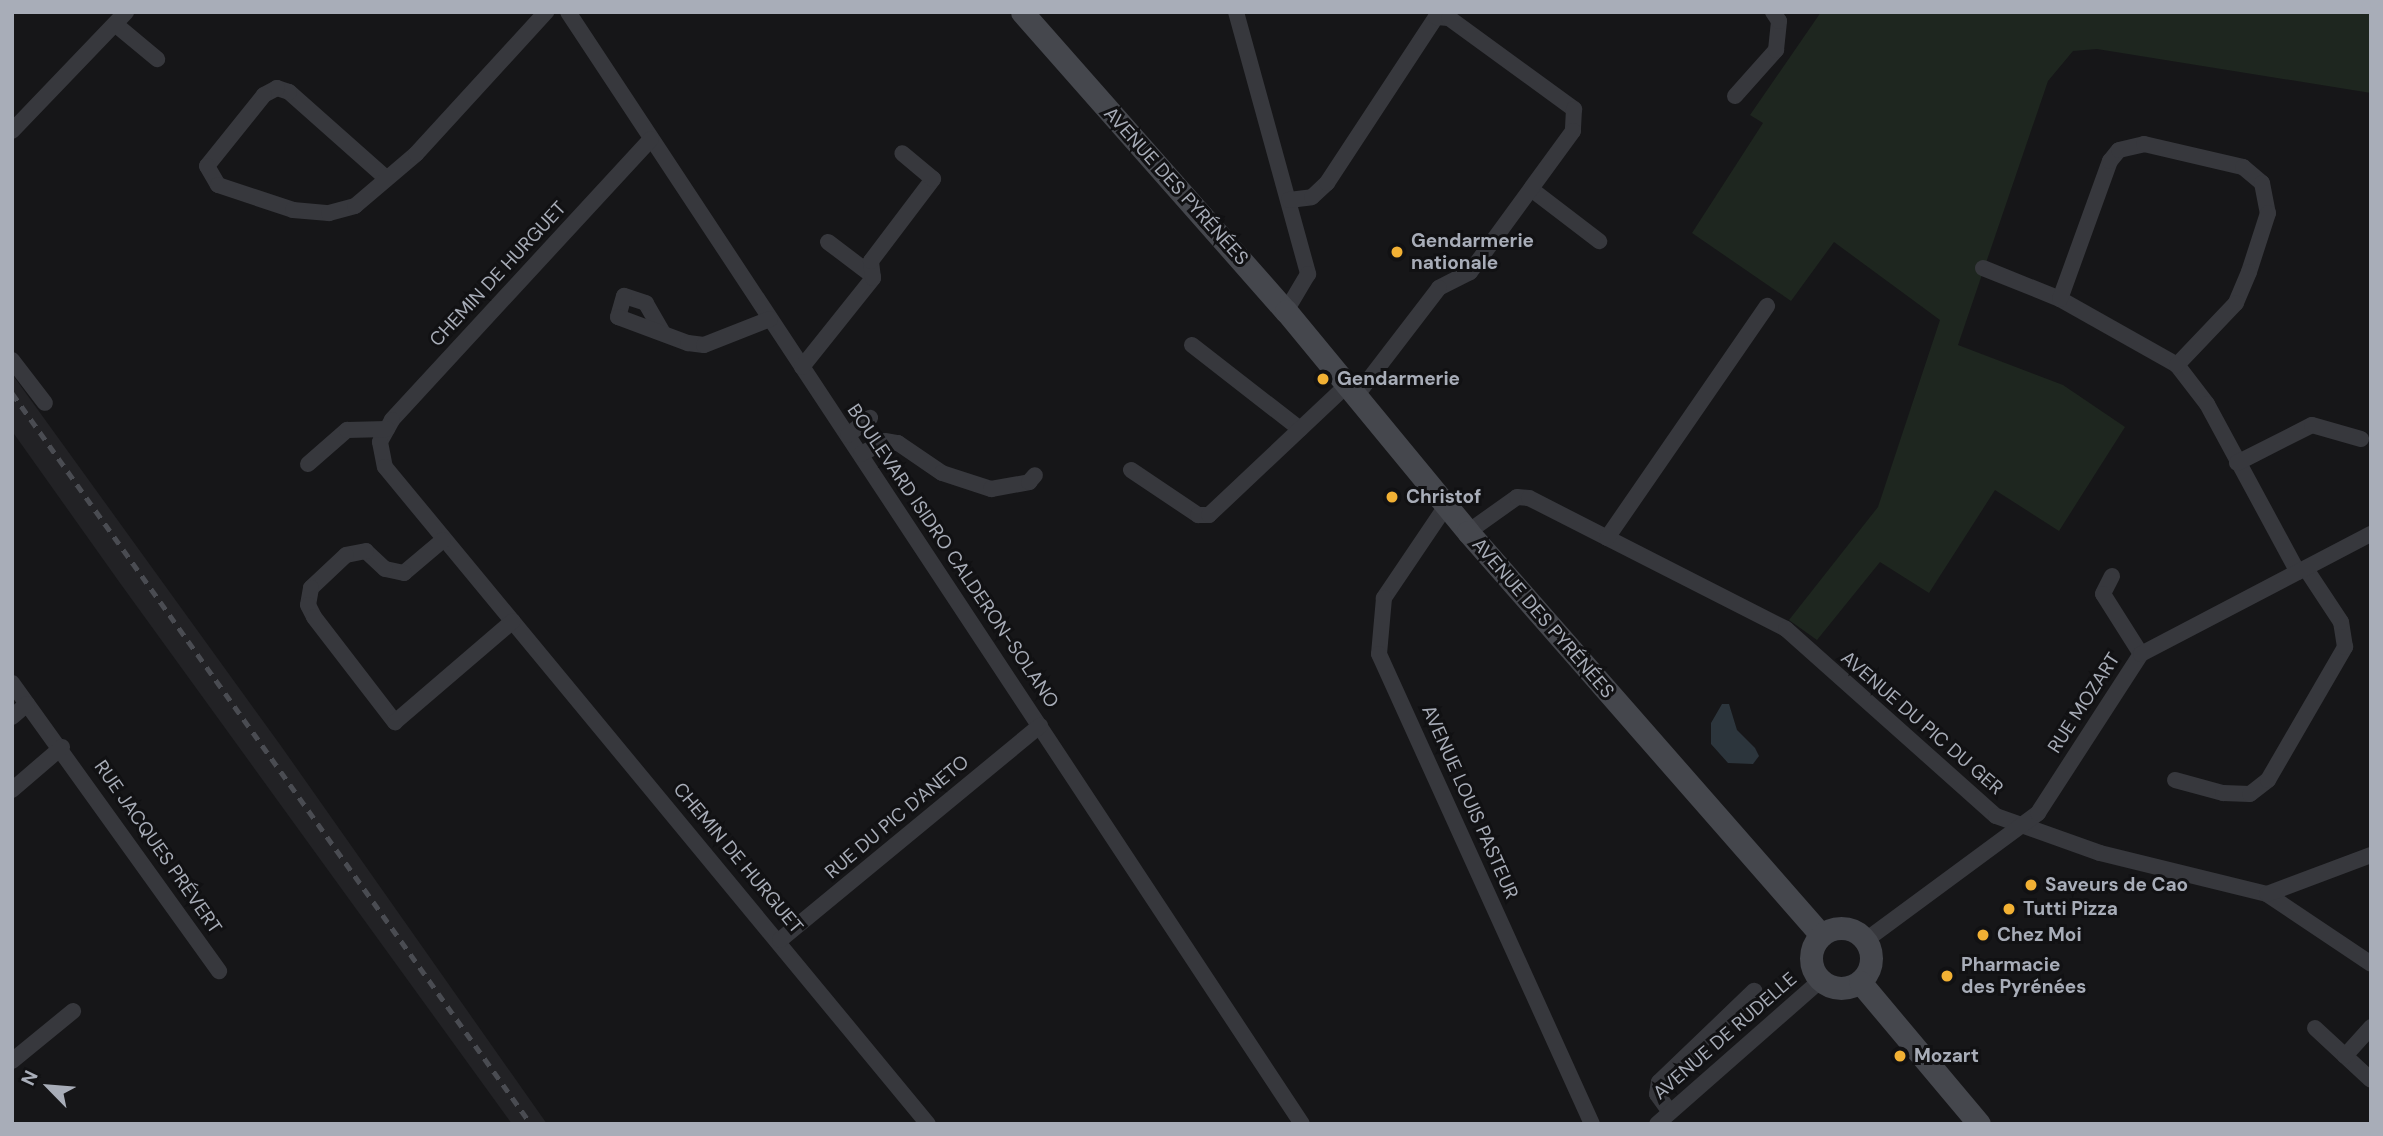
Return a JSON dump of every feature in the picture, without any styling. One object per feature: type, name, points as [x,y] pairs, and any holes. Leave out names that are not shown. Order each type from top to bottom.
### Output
[{"type":"main road","name":"AVENUE DES PYRÉNÉES","points":[[1022,12],[1286,311],[1448,503],[1468,532],[1821,935]]},
{"type":"main road","points":[[1845,928],[1866,940],[1872,955],[1860,982],[1840,989],[1820,981],[1811,958],[1821,935],[1845,928]]},
{"type":"main road","points":[[1860,982],[1979,1124]]},
{"type":"street","points":[[386,178],[289,92],[277,88],[264,95],[207,166],[218,185],[315,214],[355,205],[416,154],[546,12]]},
{"type":"street","name":"BOULEVARD ISIDRO CALDERON-SOLANO","points":[[568,12],[1302,1124]]},
{"type":"street","points":[[1236,12],[1308,274],[1286,311]]},
{"type":"street","points":[[1735,96],[1776,50],[1779,21],[1773,12]]},
{"type":"street","points":[[1131,470],[1204,516],[1300,429],[1352,389],[1439,288],[1467,276],[1573,131],[1574,109],[1443,16],[1424,28],[1321,190],[1289,201]]},
{"type":"street","points":[[12,131],[121,18],[157,59]]},
{"type":"street","name":"CHEMIN DE HURGUET","points":[[651,139],[384,435],[385,467],[443,540],[780,940],[928,1124]]},
{"type":"street","points":[[2060,299],[2110,161],[2119,150],[2144,144],[2243,167],[2262,183],[2268,213],[2249,272],[2236,303],[2177,365]]},
{"type":"street","points":[[803,367],[873,276],[871,261],[933,179],[902,153]]},
{"type":"street","points":[[1531,189],[1599,241]]},
{"type":"street","points":[[828,242],[873,276]]},
{"type":"street","points":[[1983,268],[2060,299],[2177,365],[2207,404],[2237,463],[2302,571],[2341,622],[2345,647],[2268,780],[2250,793],[2223,793],[2175,780]]},
{"type":"street","points":[[1607,538],[1767,306]]},
{"type":"street","points":[[663,333],[704,345],[770,319]]},
{"type":"street","points":[[1192,345],[1300,429]]},
{"type":"street","points":[[12,360],[45,403]]},
{"type":"street","points":[[848,435],[870,418]]},
{"type":"street","points":[[2237,463],[2312,425],[2361,439]]},
{"type":"street","points":[[308,464],[347,430],[384,435]]},
{"type":"street","points":[[861,454],[885,442],[898,443],[942,473],[991,489],[1029,482],[1035,475]]},
{"type":"street","name":"AVENUE DU PIC DU GER","points":[[1468,532],[1517,497],[1529,498],[1786,629],[1976,800],[2019,827],[2267,894],[2371,964]]},
{"type":"street","name":"AVENUE LOUIS PASTEUR","points":[[1448,503],[1384,598],[1380,654],[1591,1123]]},
{"type":"street","name":"RUE MOZART","points":[[1866,940],[2019,827],[2052,793],[2141,653],[2371,534]]},
{"type":"street","points":[[443,540],[404,573],[385,569],[366,551],[346,555],[311,588],[308,605],[314,617],[395,722],[513,621]]},
{"type":"street","points":[[2112,576],[2103,594],[2141,653]]},
{"type":"street","name":"RUE JACQUES PRÉVERT","points":[[12,683],[62,747],[219,971]]},
{"type":"street","points":[[12,718],[27,704]]},
{"type":"street","name":"RUE DU PIC D'ANETO","points":[[780,940],[1041,726]]},
{"type":"street","points":[[12,790],[62,747]]},
{"type":"street","points":[[2267,894],[2371,855]]},
{"type":"street","name":"AVENUE DE RUDELLE","points":[[1657,1124],[1820,981]]},
{"type":"street","points":[[1670,1112],[1657,1094],[1659,1082],[1754,991]]},
{"type":"street","points":[[12,1061],[73,1011]]},
{"type":"street","points":[[2345,1056],[2371,1027]]},
{"type":"street","points":[[2315,1028],[2371,1080]]},
{"type":"shaded area","points":[[1821,12],[2371,12],[2371,93],[2097,49],[2073,51],[2048,81],[1958,345],[2063,385],[2125,427],[2059,531],[1995,490],[1929,593],[1880,562],[1817,640],[1789,620],[1878,507],[1940,320],[1834,242],[1791,301],[1692,233],[1763,123],[1750,115]]},
{"type":"shaded area","points":[[12,374],[281,746],[547,1124],[512,1124],[120,583],[12,431]]},
{"type":"shaded area","points":[[1722,704],[1729,704],[1737,730],[1755,748],[1759,756],[1753,764],[1728,763],[1711,744],[1711,723]]},
{"type":"railway","points":[[12,393],[531,1124]]},
{"type":"place","name":"Gendarmerie nationale","points":[[1397,252]]},
{"type":"place","name":"Gendarmerie","points":[[1323,379]]},
{"type":"place","name":"Christof","points":[[1392,497]]},
{"type":"place","name":"Saveurs de Cao","points":[[2031,885]]},
{"type":"place","name":"Tutti Pizza","points":[[2009,909]]},
{"type":"place","name":"Chez Moi","points":[[1983,935]]},
{"type":"place","name":"Pharmacie des Pyrénées","points":[[1947,976]]},
{"type":"place","name":"Mozart","points":[[1900,1056]]}]
